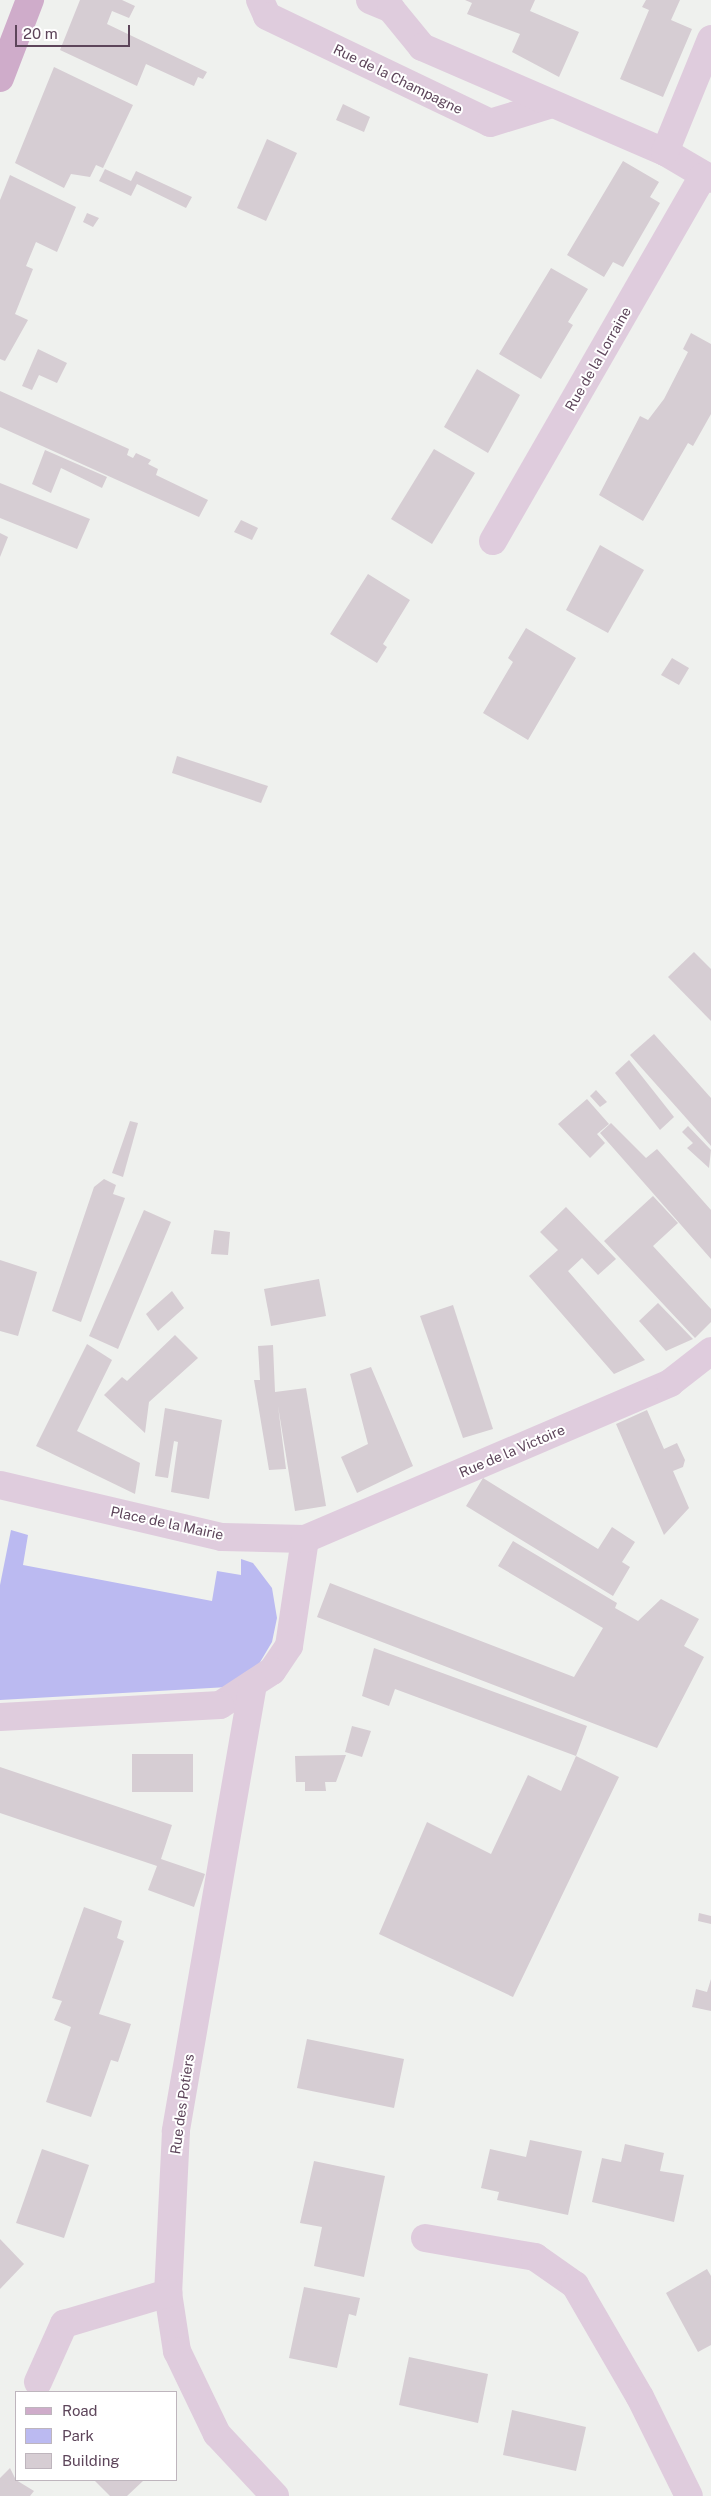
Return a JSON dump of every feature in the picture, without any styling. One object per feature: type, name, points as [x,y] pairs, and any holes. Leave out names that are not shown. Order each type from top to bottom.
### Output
[{"type":"main road","points":[[0,78],[30,0]]},
{"type":"street","name":"Rue de la Champagne","points":[[260,0],[267,16],[490,123],[549,105]]},
{"type":"street","points":[[370,0],[391,10],[422,47],[549,105],[665,152],[707,178]]},
{"type":"street","points":[[665,152],[711,39]]},
{"type":"street","name":"Rue de la Lorraine","points":[[493,540],[707,178]]},
{"type":"street","name":"Rue de la Victoire","points":[[305,1538],[670,1383],[711,1350]]},
{"type":"street","name":"Place de la Mairie","points":[[0,1485],[222,1537],[305,1538]]},
{"type":"street","points":[[0,1717],[220,1704],[272,1671],[289,1646],[305,1538]]},
{"type":"street","name":"Rue des Potiers","points":[[253,1684],[176,2131],[168,2293],[177,2351],[216,2434],[276,2496]]},
{"type":"street","points":[[425,2238],[535,2257],[575,2285],[640,2396],[689,2496]]},
{"type":"street","points":[[38,2382],[64,2324],[168,2293]]},
{"type":"green space","points":[[11,1530],[28,1535],[23,1565],[212,1601],[217,1571],[241,1575],[241,1559],[253,1563],[272,1588],[277,1618],[272,1642],[256,1669],[228,1687],[0,1700],[0,1585]]},
{"type":"building","points":[[80,0],[122,0],[135,6],[129,18],[112,11],[107,24],[207,72],[203,79],[198,77],[194,86],[146,64],[137,86],[60,50]]},
{"type":"building","points":[[465,0],[535,0],[530,11],[579,32],[559,77],[512,52],[520,34],[467,14],[472,3]]},
{"type":"building","points":[[646,0],[680,0],[671,20],[692,29],[663,97],[620,79],[649,10],[642,7]]},
{"type":"building","points":[[54,67],[133,105],[103,168],[96,165],[90,177],[71,174],[64,188],[15,163]]},
{"type":"building","points":[[343,104],[370,117],[364,132],[336,120]]},
{"type":"building","points":[[267,139],[297,153],[266,221],[237,208]]},
{"type":"building","points":[[623,161],[659,182],[650,197],[660,203],[623,267],[613,262],[604,277],[567,255]]},
{"type":"building","points":[[105,169],[131,181],[136,171],[192,197],[186,208],[137,184],[131,196],[99,181]]},
{"type":"building","points":[[10,175],[76,207],[57,252],[36,242],[26,266],[33,269],[15,314],[28,320],[5,361],[0,359],[0,200]]},
{"type":"building","points":[[87,213],[99,218],[93,227],[83,222]]},
{"type":"building","points":[[551,268],[588,289],[568,322],[573,325],[541,379],[499,354]]},
{"type":"building","points":[[691,333],[711,344],[711,414],[693,446],[688,443],[643,521],[599,495],[640,416],[648,420],[664,399],[688,352],[683,349]]},
{"type":"building","points":[[38,349],[67,363],[57,383],[39,375],[32,390],[22,386]]},
{"type":"building","points":[[477,369],[520,395],[488,453],[444,427]]},
{"type":"building","points":[[0,391],[129,449],[127,455],[133,458],[136,453],[151,460],[148,464],[158,469],[156,475],[208,500],[199,517],[0,427]]},
{"type":"building","points":[[434,449],[475,473],[432,544],[391,519]]},
{"type":"building","points":[[45,450],[107,477],[102,488],[61,468],[51,493],[32,484]]},
{"type":"building","points":[[0,483],[90,519],[77,549],[0,518]]},
{"type":"building","points":[[241,520],[258,528],[252,540],[234,532]]},
{"type":"building","points":[[0,533],[8,537],[0,557]]},
{"type":"building","points":[[600,545],[644,570],[608,633],[566,610]]},
{"type":"building","points":[[368,574],[410,600],[383,644],[387,647],[377,663],[330,634]]},
{"type":"building","points":[[526,628],[576,658],[528,740],[483,713],[513,662],[508,658]]},
{"type":"building","points":[[672,658],[689,668],[679,685],[661,675]]},
{"type":"building","points":[[177,756],[268,786],[261,803],[172,773]]},
{"type":"building","points":[[694,952],[711,969],[711,1021],[668,977]]},
{"type":"building","points":[[654,1034],[711,1098],[711,1146],[630,1055]]},
{"type":"building","points":[[629,1060],[674,1117],[660,1130],[615,1073]]},
{"type":"building","points":[[596,1090],[607,1102],[600,1107],[590,1096]]},
{"type":"building","points":[[587,1099],[609,1124],[597,1134],[605,1143],[590,1158],[558,1124]]},
{"type":"building","points":[[130,1121],[138,1123],[123,1177],[112,1173]]},
{"type":"building","points":[[611,1123],[646,1158],[657,1149],[711,1210],[711,1259],[600,1133]]},
{"type":"building","points":[[688,1126],[711,1150],[709,1168],[687,1148],[693,1143],[682,1132]]},
{"type":"building","points":[[104,1179],[116,1185],[113,1194],[125,1198],[81,1322],[52,1311],[94,1187]]},
{"type":"building","points":[[653,1196],[678,1223],[653,1246],[711,1309],[711,1322],[695,1338],[604,1241]]},
{"type":"building","points":[[566,1207],[616,1259],[598,1275],[582,1258],[568,1271],[645,1360],[614,1374],[529,1276],[558,1250],[540,1232]]},
{"type":"building","points":[[144,1210],[171,1222],[118,1349],[89,1336]]},
{"type":"building","points":[[214,1230],[230,1232],[228,1255],[211,1254]]},
{"type":"building","points":[[0,1260],[37,1272],[18,1336],[0,1331]]},
{"type":"building","points":[[319,1279],[326,1316],[271,1326],[264,1289]]},
{"type":"building","points":[[172,1291],[184,1308],[158,1331],[146,1314]]},
{"type":"building","points":[[658,1303],[693,1339],[666,1351],[639,1321]]},
{"type":"building","points":[[453,1305],[493,1429],[463,1438],[420,1316]]},
{"type":"building","points":[[175,1335],[198,1358],[149,1402],[145,1433],[104,1395],[122,1377],[127,1381]]},
{"type":"building","points":[[87,1344],[112,1360],[77,1431],[140,1463],[135,1494],[36,1446]]},
{"type":"building","points":[[273,1345],[275,1392],[306,1388],[326,1506],[295,1511],[278,1406],[286,1469],[269,1470],[254,1380],[260,1380],[258,1346]]},
{"type":"building","points":[[371,1367],[413,1466],[357,1493],[341,1457],[368,1444],[350,1374]]},
{"type":"building","points":[[165,1408],[222,1420],[209,1499],[171,1492],[178,1442],[174,1441],[168,1478],[155,1476]]},
{"type":"building","points":[[647,1410],[664,1449],[677,1443],[685,1460],[683,1467],[673,1471],[689,1508],[664,1535],[616,1424]]},
{"type":"building","points":[[483,1478],[598,1549],[612,1527],[635,1542],[622,1562],[630,1567],[613,1596],[466,1506]]},
{"type":"building","points":[[513,1541],[617,1603],[615,1608],[638,1621],[661,1599],[699,1619],[684,1646],[704,1657],[657,1748],[317,1617],[330,1583],[574,1677],[603,1628],[498,1566]]},
{"type":"building","points":[[374,1648],[587,1726],[576,1756],[395,1689],[389,1706],[362,1696]]},
{"type":"building","points":[[352,1726],[371,1731],[362,1757],[345,1752]]},
{"type":"building","points":[[132,1754],[193,1754],[193,1792],[132,1792]]},
{"type":"building","points":[[346,1755],[336,1782],[325,1782],[326,1791],[305,1791],[305,1782],[296,1782],[295,1756]]},
{"type":"building","points":[[576,1756],[619,1777],[513,1997],[379,1934],[427,1822],[491,1854],[528,1775],[561,1791]]},
{"type":"building","points":[[0,1767],[172,1825],[161,1859],[205,1874],[194,1907],[148,1890],[157,1866],[0,1813]]},
{"type":"building","points":[[84,1907],[122,1921],[117,1938],[124,1941],[99,2014],[131,2024],[118,2062],[111,2060],[91,2117],[46,2102],[71,2027],[54,2020],[62,2001],[52,1998]]},
{"type":"building","points":[[699,1913],[711,1916],[711,1924],[698,1921]]},
{"type":"building","points":[[711,1979],[711,2011],[692,2007],[696,1989],[707,1992]]},
{"type":"building","points":[[307,2039],[404,2059],[394,2108],[297,2088]]},
{"type":"building","points":[[530,2140],[582,2151],[568,2215],[497,2200],[499,2192],[481,2188],[490,2149],[526,2157]]},
{"type":"building","points":[[625,2144],[664,2153],[660,2171],[684,2175],[674,2222],[592,2202],[602,2158],[621,2162]]},
{"type":"building","points":[[42,2149],[89,2165],[64,2238],[16,2223]]},
{"type":"building","points":[[314,2161],[385,2176],[364,2277],[314,2266],[322,2227],[300,2223]]},
{"type":"building","points":[[0,2239],[24,2264],[0,2289]]},
{"type":"building","points":[[707,2269],[711,2276],[711,2345],[698,2352],[666,2293]]},
{"type":"building","points":[[304,2287],[360,2298],[356,2316],[349,2314],[337,2368],[289,2358]]},
{"type":"building","points":[[409,2357],[488,2374],[478,2423],[399,2405]]},
{"type":"building","points":[[512,2410],[586,2427],[576,2471],[503,2455]]},
{"type":"building","points":[[10,2468],[15,2481],[34,2491],[30,2496],[0,2496],[0,2478]]},
{"type":"building","points":[[95,2481],[143,2481],[127,2496],[110,2496]]}]
